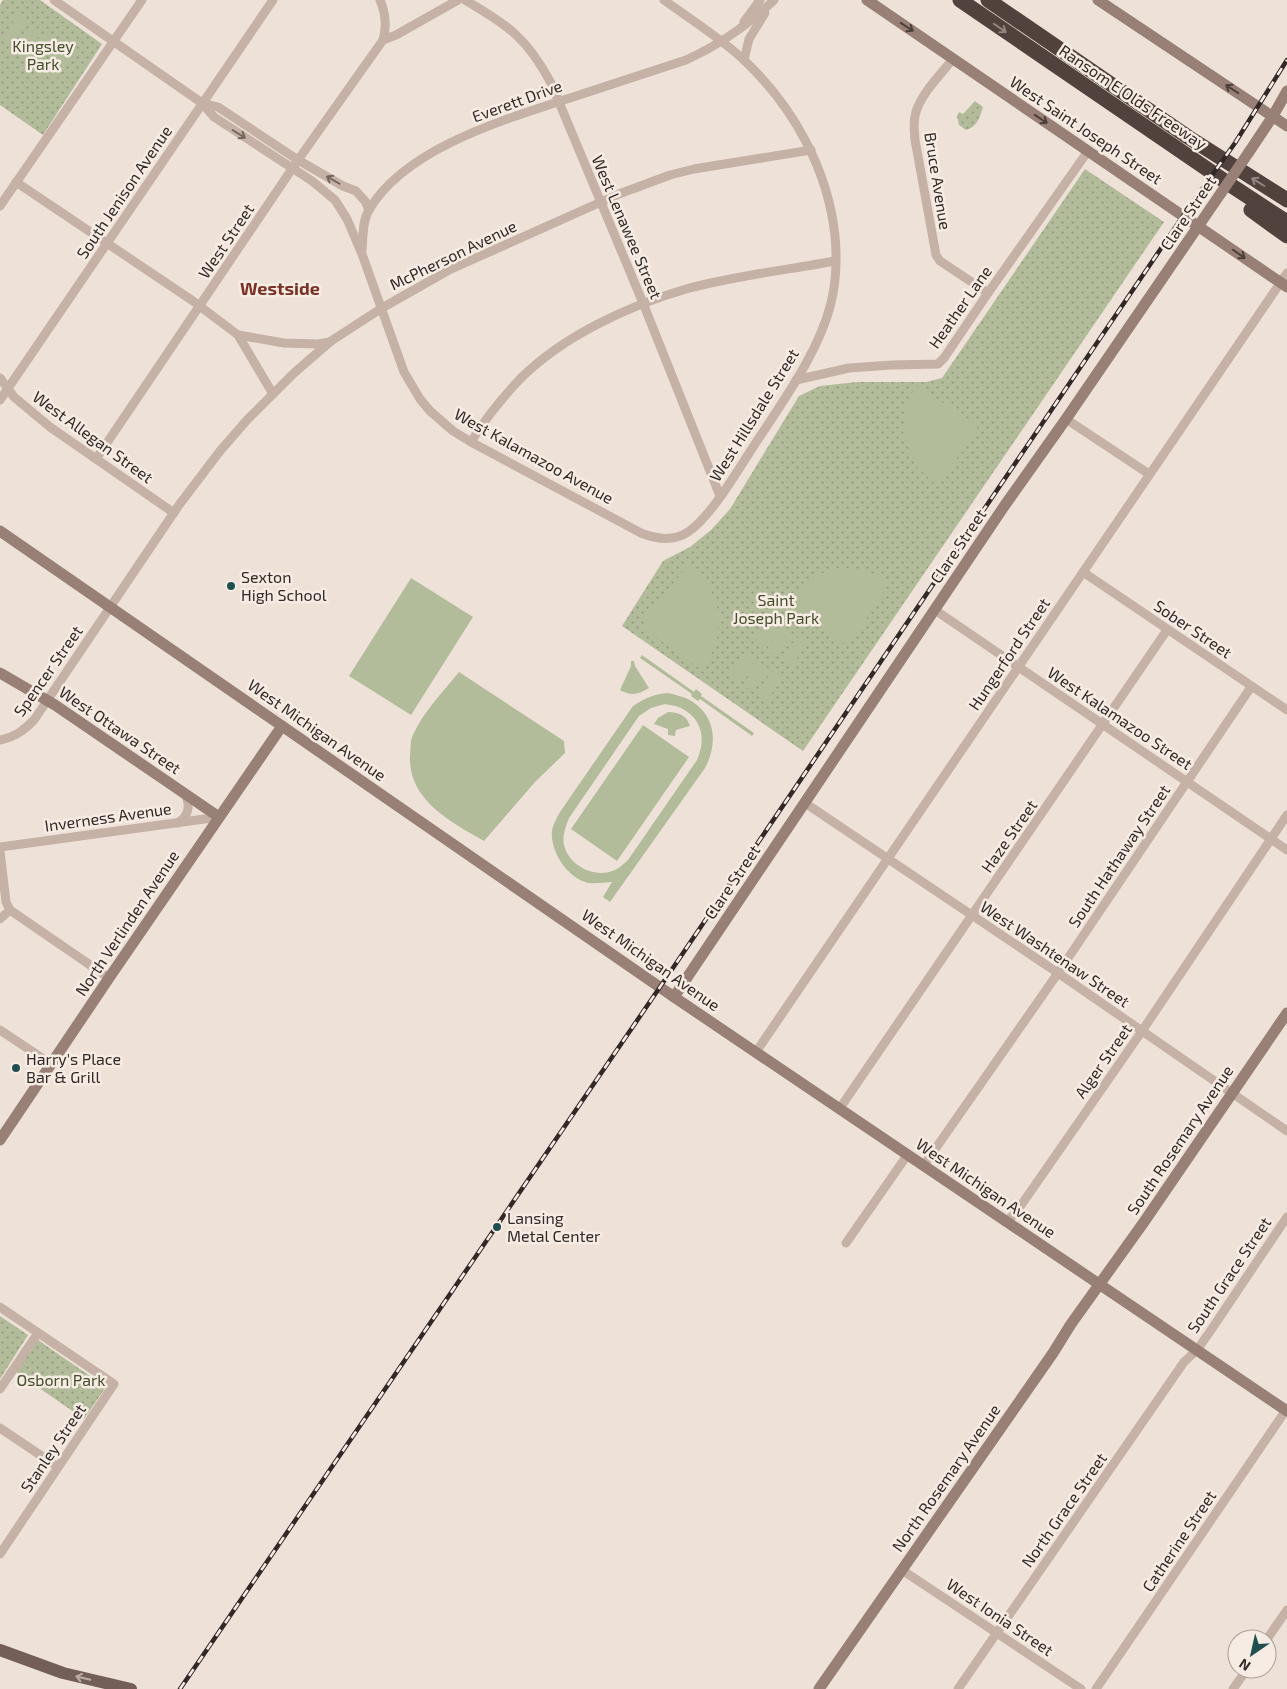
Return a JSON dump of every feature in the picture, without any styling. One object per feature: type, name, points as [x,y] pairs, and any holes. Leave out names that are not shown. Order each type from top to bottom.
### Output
[{"type":"highway","name":"Ransom E Olds Freeway","points":[[960,0],[1287,222]]},
{"type":"highway","name":"Ransom E Olds Freeway","points":[[988,0],[1217,156],[1287,200]]},
{"type":"highway","points":[[1084,85],[1287,236]]},
{"type":"main road","points":[[0,1650],[63,1673],[131,1689]]},
{"type":"street","points":[[54,0],[202,103],[214,117],[296,164],[356,191],[365,200],[369,210]]},
{"type":"street","points":[[0,206],[142,0]]},
{"type":"street","name":"South Jenison Avenue","points":[[0,400],[273,0]]},
{"type":"street","points":[[380,0],[386,19],[386,30],[383,40]]},
{"type":"street","name":"West Street","points":[[96,459],[296,164],[383,40],[396,35],[458,0]]},
{"type":"street","name":"West Lenawee Street","points":[[465,0],[499,20],[517,34],[537,58],[551,83],[643,303],[720,496]]},
{"type":"street","name":"West Hillsdale Street","points":[[664,0],[744,60],[763,79],[786,109],[811,150],[823,181],[835,235],[834,287],[830,305],[816,344],[796,380],[720,496]]},
{"type":"street","name":"Everett Drive","points":[[735,32],[760,0]]},
{"type":"street","points":[[744,60],[749,39],[774,0]]},
{"type":"street","name":"Everett Drive","points":[[362,254],[366,215],[388,184],[439,149],[493,123],[686,60],[702,53],[753,19],[774,0]]},
{"type":"street","name":"West Saint Joseph Street","points":[[867,0],[1199,226],[1285,281]]},
{"type":"street","points":[[1098,0],[1287,126]]},
{"type":"street","name":"Bruce Avenue","points":[[953,59],[922,99],[916,111],[914,122],[915,140],[936,255],[940,261],[988,293]]},
{"type":"street","name":"Clare Street","points":[[674,997],[1005,505],[1199,226],[1273,116],[1287,91]]},
{"type":"street","name":"McPherson Avenue","points":[[111,606],[220,451],[247,420],[294,373],[331,341],[382,308],[450,270],[619,194],[670,175],[811,150]]},
{"type":"street","name":"Heather Lane","points":[[796,380],[849,368],[938,364],[1088,151]]},
{"type":"street","points":[[296,164],[335,200],[347,219],[382,308]]},
{"type":"street","points":[[16,182],[201,306],[238,335],[273,394]]},
{"type":"street","points":[[470,442],[489,415],[521,379],[538,363],[591,327],[643,303],[687,289],[835,261]]},
{"type":"street","name":"Hungerford Street","points":[[756,1052],[1149,474],[1285,281]]},
{"type":"street","name":"West Kalamazoo Avenue","points":[[382,308],[401,365],[420,400],[441,421],[470,442],[641,533],[660,539],[669,539],[687,533],[720,496]]},
{"type":"street","points":[[238,335],[293,344],[318,344],[331,341]]},
{"type":"street","name":"West Allegan Street","points":[[0,378],[14,397],[32,413],[174,514]]},
{"type":"street","points":[[1066,419],[1149,474]]},
{"type":"street","name":"West Michigan Avenue","points":[[0,531],[674,997],[1287,1411]]},
{"type":"street","name":"Sober Street","points":[[1083,572],[1287,710]]},
{"type":"street","name":"Spencer Street","points":[[0,740],[13,737],[34,720],[111,606]]},
{"type":"street","name":"West Kalamazoo Street","points":[[936,610],[1287,850]]},
{"type":"street","name":"Haze Street","points":[[840,1108],[1167,630]]},
{"type":"street","name":"West Ottawa Street","points":[[0,673],[47,700],[219,817]]},
{"type":"street","name":"South Hathaway Street","points":[[924,1165],[1058,974],[1251,687]]},
{"type":"street","name":"North Verlinden Avenue","points":[[0,1140],[282,726]]},
{"type":"street","points":[[178,823],[188,811],[189,804],[186,795]]},
{"type":"street","name":"West Washtenaw Street","points":[[805,803],[1287,1131]]},
{"type":"street","name":"Alger Street","points":[[1006,1221],[1015,1214],[1142,1031],[1287,816]]},
{"type":"street","name":"Inverness Avenue","points":[[0,847],[219,817]]},
{"type":"street","points":[[0,851],[6,902],[10,910],[109,978]]},
{"type":"street","points":[[0,918],[10,910]]},
{"type":"street","name":"South Rosemary Avenue","points":[[1100,1285],[1287,1012]]},
{"type":"street","points":[[0,1030],[51,1064]]},
{"type":"street","points":[[846,1243],[908,1154]]},
{"type":"street","name":"South Grace Street","points":[[1197,1350],[1287,1217]]},
{"type":"street","name":"North Rosemary Avenue","points":[[819,1689],[1048,1360],[1071,1324],[1100,1285]]},
{"type":"street","points":[[0,1307],[38,1333],[0,1390]]},
{"type":"street","name":"Stanley Street","points":[[1,1549],[114,1384],[38,1333]]},
{"type":"street","name":"North Grace Street","points":[[958,1689],[1184,1362],[1197,1350]]},
{"type":"street","name":"Catherine Street","points":[[1096,1689],[1287,1411]]},
{"type":"street","points":[[0,1428],[58,1467]]},
{"type":"street","name":"West Ionia Street","points":[[902,1570],[1081,1689]]},
{"type":"street","points":[[1274,1629],[1287,1610]]},
{"type":"green space","name":"Kingsley Park","points":[[3,0],[40,0],[102,44],[43,135],[0,105],[0,5]]},
{"type":"green space","points":[[18,15],[28,22],[13,45],[2,37]]},
{"type":"green space","points":[[31,24],[42,32],[26,54],[15,47]]},
{"type":"green space","points":[[44,34],[55,41],[39,63],[29,56]]},
{"type":"green space","points":[[64,40],[77,48],[55,81],[42,72]]},
{"type":"green space","points":[[975,101],[983,107],[982,111],[975,124],[966,130],[959,125],[957,116],[959,112],[963,114]]},
{"type":"green space","name":"Saint Joseph Park","points":[[1085,169],[1164,222],[803,751],[622,626],[663,561],[690,547],[711,530],[730,509],[799,396],[820,386],[857,382],[926,382],[942,378]]},
{"type":"green space","points":[[916,386],[976,424],[978,431],[936,485],[916,466],[903,434],[905,406]]},
{"type":"green space","points":[[689,564],[709,586],[719,613],[717,643],[702,670],[646,630],[644,619]]},
{"type":"green space","points":[[834,568],[863,569],[890,582],[852,641],[841,643],[785,603],[807,580]]},
{"type":"green space","points":[[411,578],[473,617],[411,715],[349,676]]},
{"type":"green space","points":[[769,617],[780,625],[764,647],[753,640]]},
{"type":"green space","points":[[783,627],[793,634],[777,657],[767,649]]},
{"type":"green space","points":[[797,637],[807,644],[791,667],[781,659]]},
{"type":"green space","points":[[745,653],[755,660],[740,683],[729,675]]},
{"type":"green space","points":[[642,655],[694,692],[696,689],[702,694],[701,696],[754,733],[752,736],[700,699],[698,701],[691,696],[692,694],[640,658]]},
{"type":"green space","points":[[631,661],[634,661],[635,666],[649,688],[634,694],[620,690],[631,666]]},
{"type":"green space","points":[[758,662],[769,669],[753,692],[743,685]]},
{"type":"green space","points":[[772,671],[782,678],[767,701],[756,694]]},
{"type":"green space","points":[[459,672],[564,741],[565,753],[535,782],[484,841],[458,826],[434,808],[416,785],[411,772],[411,742],[416,728],[433,703]]},
{"type":"green space","points":[[668,693],[684,697],[701,709],[711,724],[712,751],[705,768],[610,902],[603,897],[612,882],[588,883],[572,874],[557,854],[552,831],[560,812],[633,706],[650,697]],"holes":[[[665,704],[679,707],[694,718],[698,724],[702,738],[697,760],[628,860],[617,869],[607,872],[591,872],[584,869],[571,859],[564,845],[564,835],[569,818],[639,716],[651,708]]]},
{"type":"green space","points":[[668,712],[682,715],[690,726],[676,730],[675,736],[668,735],[668,729],[654,724],[658,718]]},
{"type":"green space","points":[[643,725],[689,757],[617,861],[571,829]]},
{"type":"green space","name":"Osborn Park","points":[[0,1316],[28,1335],[0,1379]]},
{"type":"green space","name":"Osborn Park","points":[[38,1340],[106,1387],[84,1419],[16,1372]]},
{"type":"railway","points":[[180,1689],[660,987],[1183,216],[1235,143],[1287,60]]},
{"type":"place","name":"Sexton High School","points":[[231,586]]},
{"type":"place","name":"Harry's Place Bar & Grill","points":[[16,1068]]},
{"type":"place","name":"Lansing Metal Center","points":[[497,1227]]},
{"type":"district","name":"Westside","points":[[280,289]]}]
